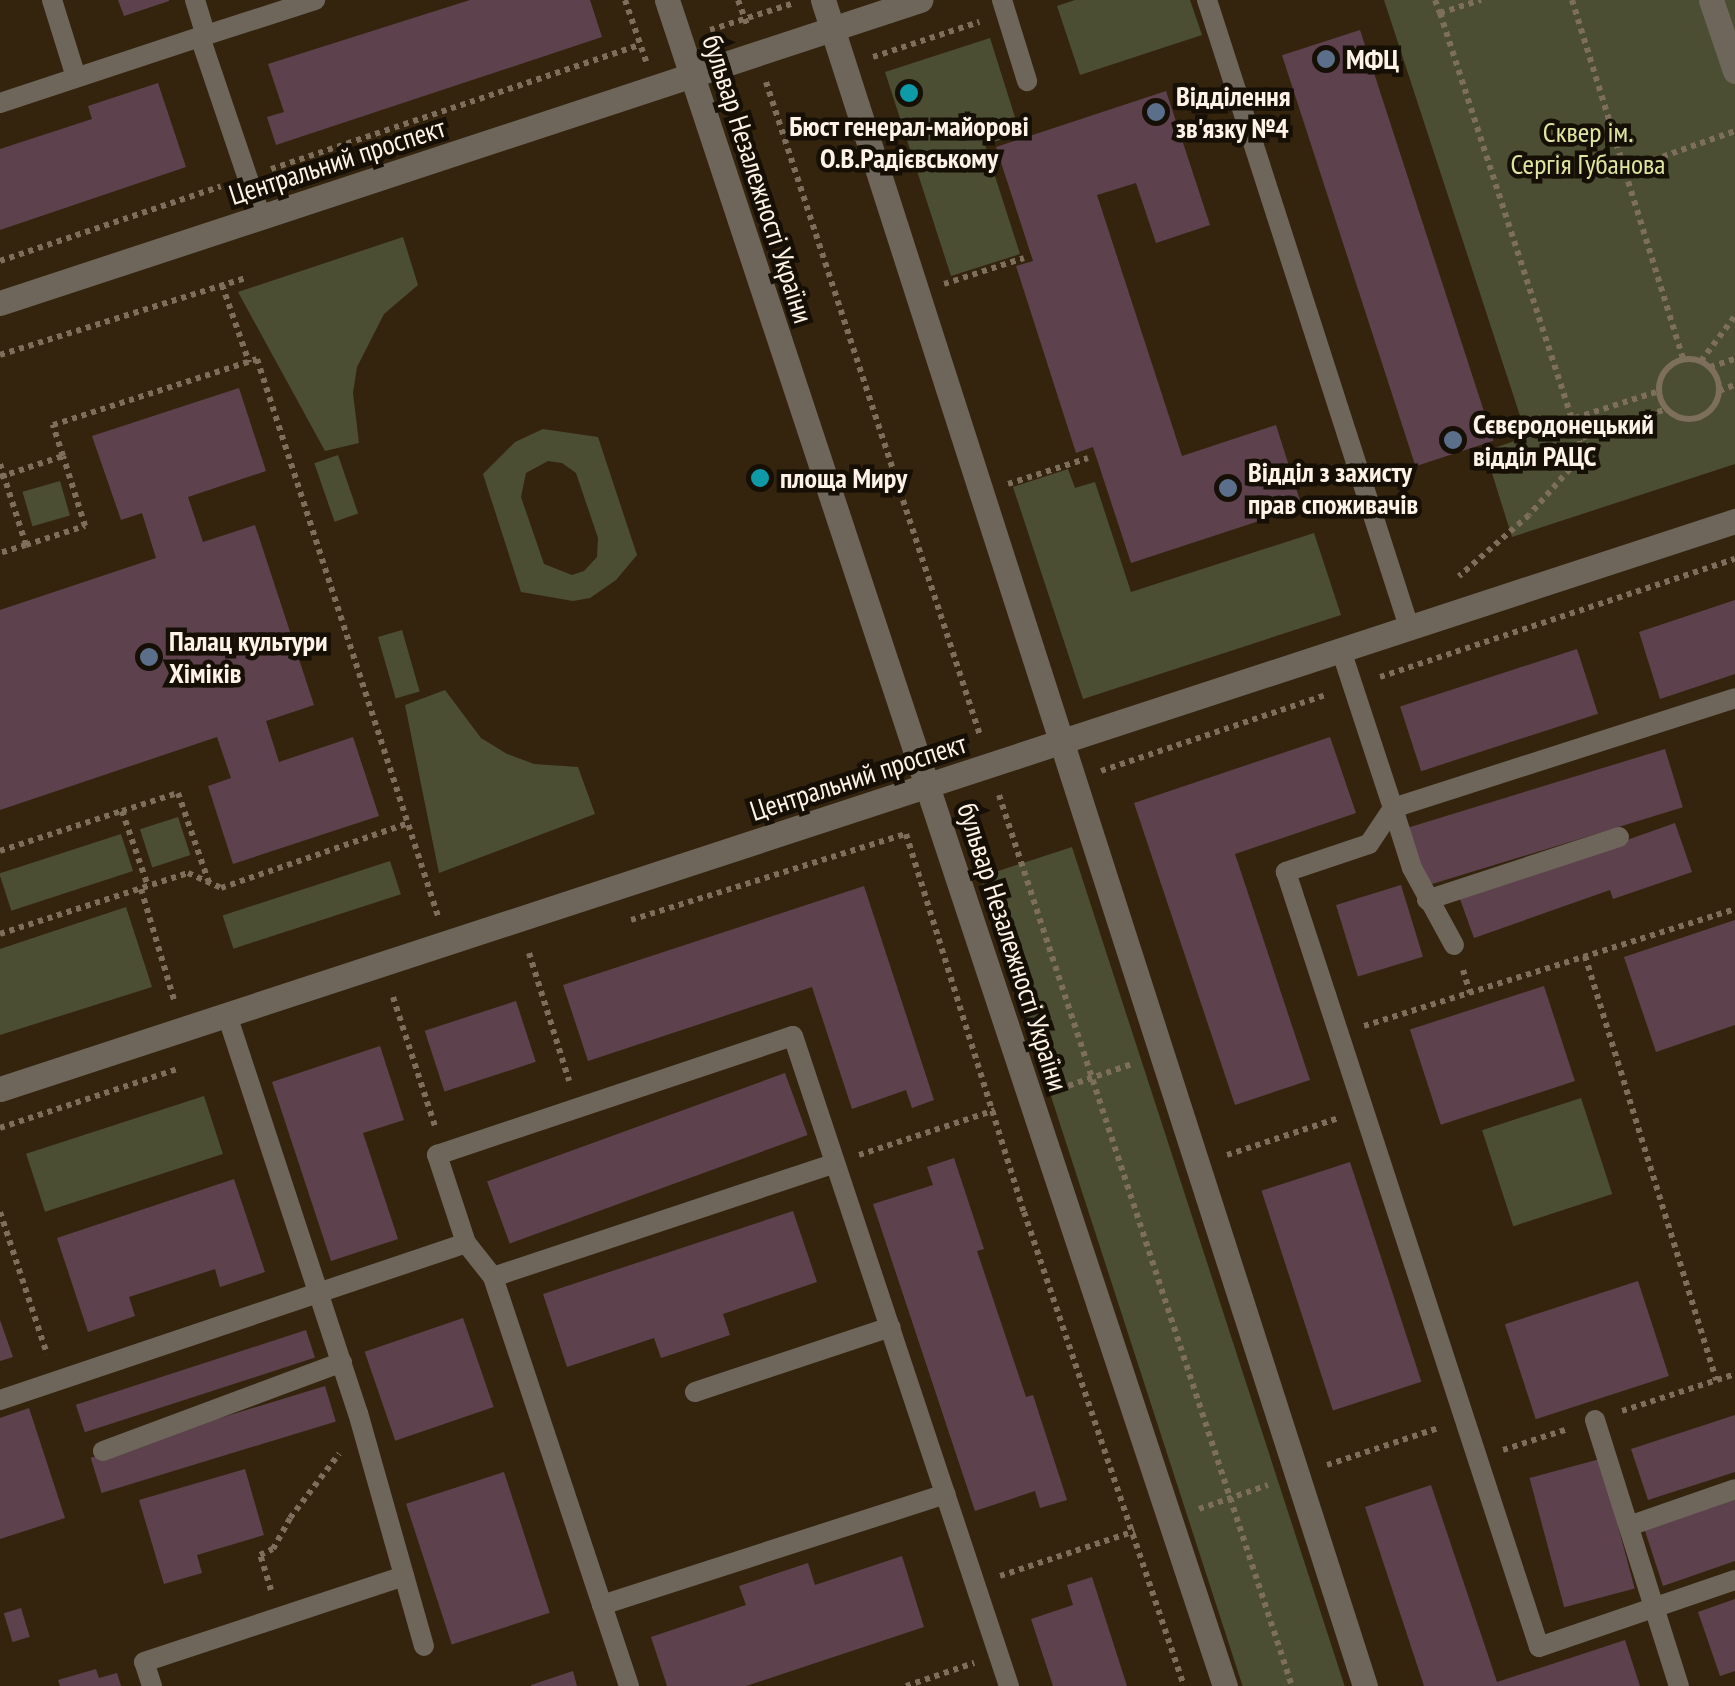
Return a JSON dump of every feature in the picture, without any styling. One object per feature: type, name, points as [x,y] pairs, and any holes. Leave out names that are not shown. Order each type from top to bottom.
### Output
[{"type":"street","name":"бульвар Незалежності України","points":[[667,0],[1226,1686]]},
{"type":"street","points":[[823,0],[1365,1686]]},
{"type":"street","name":"Центральний проспект","points":[[0,303],[920,0]]},
{"type":"street","points":[[1712,0],[1735,71]]},
{"type":"street","name":"Центральний проспект","points":[[0,1089],[1735,521]]},
{"type":"lane","points":[[52,0],[76,76]]},
{"type":"lane","points":[[195,0],[261,217]]},
{"type":"lane","points":[[0,103],[315,0]]},
{"type":"lane","points":[[1206,0],[1409,627]]},
{"type":"lane","points":[[1004,6],[1027,81]]},
{"type":"lane","points":[[1342,650],[1427,900],[1454,945]]},
{"type":"lane","points":[[1735,698],[1393,808],[1370,844],[1286,872],[1540,1647],[1735,1580]]},
{"type":"lane","points":[[1427,900],[1619,837]]},
{"type":"lane","points":[[227,1015],[362,1426],[424,1646]]},
{"type":"lane","points":[[629,1686],[493,1277],[466,1243],[438,1155],[793,1036],[1009,1686]]},
{"type":"lane","points":[[493,1277],[835,1163]]},
{"type":"lane","points":[[0,1400],[466,1243]]},
{"type":"lane","points":[[696,1392],[890,1327]]},
{"type":"lane","points":[[103,1451],[342,1362]]},
{"type":"lane","points":[[1596,1420],[1678,1686]]},
{"type":"lane","points":[[1629,1526],[1735,1489]]},
{"type":"lane","points":[[602,1604],[945,1494]]},
{"type":"lane","points":[[152,1686],[144,1662],[404,1576]]},
{"type":"path","name":"бульвар Незалежності України","points":[[738,0],[1292,1686]]},
{"type":"path","points":[[0,262],[641,48],[680,40],[804,0]]},
{"type":"path","points":[[1435,0],[1582,438],[1583,454],[1529,515],[1458,577]]},
{"type":"path","points":[[1440,13],[1480,0]]},
{"type":"path","points":[[1572,0],[1684,360]]},
{"type":"path","points":[[864,60],[1004,6]]},
{"type":"path","points":[[1625,170],[1735,131]]},
{"type":"path","points":[[936,287],[1024,258]]},
{"type":"path","points":[[0,354],[245,278]]},
{"type":"path","points":[[222,286],[250,362]]},
{"type":"path","points":[[1701,361],[1735,316]]},
{"type":"path","points":[[0,553],[85,526],[53,425],[257,359],[429,888]]},
{"type":"path","points":[[1710,367],[1735,359]]},
{"type":"path","points":[[1684,360],[1701,361],[1710,367],[1720,391],[1718,401],[1704,416],[1684,419],[1666,409],[1659,390],[1666,370],[1684,360]]},
{"type":"path","points":[[1720,391],[1735,385]]},
{"type":"path","points":[[1575,418],[1659,390]]},
{"type":"path","points":[[1582,438],[1666,409]]},
{"type":"path","points":[[2,476],[63,456]]},
{"type":"path","points":[[1002,486],[1088,458]]},
{"type":"path","points":[[0,464],[26,545]]},
{"type":"path","points":[[1096,772],[1735,559]]},
{"type":"path","points":[[0,851],[178,793],[209,883]]},
{"type":"path","points":[[122,811],[178,1010]]},
{"type":"path","points":[[0,934],[188,873],[221,888],[409,824]]},
{"type":"path","points":[[629,921],[906,834],[1024,1212],[1184,1686]]},
{"type":"path","points":[[1339,1034],[1735,909]]},
{"type":"path","points":[[512,958],[544,948]]},
{"type":"path","points":[[529,953],[578,1108]]},
{"type":"path","points":[[1585,956],[1716,1380]]},
{"type":"path","points":[[376,1003],[410,992]]},
{"type":"path","points":[[393,997],[444,1153]]},
{"type":"path","points":[[0,1128],[238,1048]]},
{"type":"path","points":[[1198,1165],[1363,1110]]},
{"type":"path","points":[[0,1212],[56,1381]]},
{"type":"path","points":[[260,1554],[273,1549],[290,1518],[362,1426]]},
{"type":"path","points":[[975,1584],[1170,1519]]},
{"type":"path","points":[[906,1686],[999,1655]]},
{"type":"green space","points":[[1075,0],[1190,0],[1202,35],[1080,75],[1057,6]]},
{"type":"green space","name":"Сквер ім. Сергія Губанова","points":[[1384,0],[1735,0],[1735,464],[1512,537],[1485,451],[1527,437]]},
{"type":"green space","points":[[990,38],[1020,133],[985,145],[1020,254],[951,276],[885,72]]},
{"type":"green space","points":[[403,237],[418,285],[384,314],[357,367],[353,393],[359,443],[325,451],[238,292]]},
{"type":"green space","points":[[543,429],[598,437],[637,555],[616,580],[590,598],[573,601],[521,592],[483,474],[515,442]],"holes":[[[548,461],[562,463],[576,473],[598,538],[597,557],[584,571],[572,575],[544,564],[521,497],[526,473]]]},
{"type":"green space","points":[[338,455],[358,514],[335,522],[314,463]]},
{"type":"green space","points":[[1068,469],[1075,488],[1095,482],[1131,592],[1314,533],[1341,615],[1083,699],[1013,487]]},
{"type":"green space","points":[[60,481],[70,516],[32,526],[23,492]]},
{"type":"green space","points":[[402,630],[420,692],[396,698],[378,637]]},
{"type":"green space","points":[[445,690],[481,738],[507,754],[534,764],[578,767],[595,814],[439,873],[405,705]]},
{"type":"green space","points":[[178,817],[190,855],[152,867],[140,829]]},
{"type":"green space","points":[[121,834],[133,871],[11,911],[0,873]]},
{"type":"green space","points":[[1072,847],[1345,1686],[1243,1686],[980,877]]},
{"type":"green space","points":[[390,861],[401,894],[233,949],[223,915]]},
{"type":"green space","points":[[126,907],[152,987],[0,1035],[0,949]]},
{"type":"green space","points":[[204,1096],[223,1154],[45,1212],[26,1154]]},
{"type":"green space","points":[[1581,1098],[1612,1194],[1513,1226],[1482,1130]]},
{"type":"building","points":[[118,0],[169,0],[169,1],[124,16]]},
{"type":"building","points":[[470,0],[590,0],[602,37],[276,145],[267,117],[284,112],[268,64]]},
{"type":"building","points":[[1360,30],[1493,441],[1416,466],[1282,55]]},
{"type":"building","points":[[158,83],[186,167],[0,230],[0,149],[92,119],[88,106]]},
{"type":"building","points":[[1166,91],[1210,225],[1156,243],[1136,183],[1097,195],[1182,456],[1276,425],[1302,507],[1131,563],[1093,447],[1076,453],[1016,266],[1033,261],[996,147]]},
{"type":"building","name":"Палац культури Хіміків","points":[[239,388],[266,471],[188,497],[203,542],[255,525],[314,705],[266,721],[279,762],[353,737],[379,816],[233,864],[208,786],[231,778],[217,737],[0,810],[0,610],[156,558],[142,513],[121,520],[92,436]]},
{"type":"building","points":[[1735,600],[1735,674],[1660,699],[1639,632]]},
{"type":"building","points":[[1577,649],[1598,714],[1421,771],[1400,706]]},
{"type":"building","points":[[1330,737],[1356,813],[1235,854],[1310,1080],[1235,1105],[1134,803]]},
{"type":"building","points":[[1665,749],[1683,807],[1426,886],[1408,828]]},
{"type":"building","points":[[1675,823],[1692,872],[1613,899],[1610,890],[1474,938],[1460,899]]},
{"type":"building","points":[[1401,885],[1423,957],[1358,977],[1336,905]]},
{"type":"building","points":[[864,886],[934,1100],[912,1108],[906,1090],[852,1109],[812,987],[588,1061],[563,985]]},
{"type":"building","points":[[1735,920],[1735,1025],[1656,1052],[1624,957]]},
{"type":"building","points":[[1544,986],[1575,1081],[1441,1125],[1410,1030]]},
{"type":"building","points":[[516,1001],[536,1062],[444,1092],[425,1031]]},
{"type":"building","points":[[380,1046],[404,1120],[363,1133],[398,1239],[331,1261],[272,1082]]},
{"type":"building","points":[[785,1073],[808,1135],[510,1243],[487,1181]]},
{"type":"building","points":[[954,1158],[984,1249],[977,1251],[1026,1397],[1033,1395],[1067,1500],[1040,1508],[1035,1491],[975,1511],[873,1204],[933,1185],[927,1167]]},
{"type":"building","points":[[1350,1162],[1421,1382],[1333,1410],[1262,1191]]},
{"type":"building","points":[[234,1179],[265,1272],[220,1287],[215,1269],[129,1297],[135,1316],[88,1332],[57,1238]]},
{"type":"building","points":[[793,1211],[817,1282],[723,1314],[730,1335],[661,1358],[654,1338],[567,1367],[543,1294]]},
{"type":"building","points":[[1638,1281],[1669,1376],[1536,1419],[1505,1324]]},
{"type":"building","points":[[463,1318],[494,1407],[395,1441],[365,1352]]},
{"type":"building","points":[[0,1320],[13,1357],[0,1361]]},
{"type":"building","points":[[306,1330],[315,1358],[85,1432],[76,1405]]},
{"type":"building","points":[[325,1386],[336,1421],[102,1493],[91,1458]]},
{"type":"building","points":[[29,1408],[65,1518],[0,1539],[0,1418]]},
{"type":"building","points":[[1735,1415],[1735,1472],[1648,1500],[1631,1449]]},
{"type":"building","points":[[1600,1459],[1635,1588],[1564,1607],[1529,1478]]},
{"type":"building","points":[[245,1469],[264,1535],[197,1555],[202,1573],[164,1584],[139,1500]]},
{"type":"building","points":[[504,1472],[550,1613],[452,1645],[406,1504]]},
{"type":"building","points":[[1431,1485],[1497,1682],[1625,1640],[1640,1686],[1424,1686],[1365,1507]]},
{"type":"building","points":[[1735,1496],[1735,1561],[1663,1586],[1644,1528]]},
{"type":"building","points":[[902,1556],[924,1627],[746,1686],[667,1686],[651,1637],[746,1605],[739,1586],[808,1563],[815,1585]]},
{"type":"building","points":[[1092,1577],[1127,1686],[1053,1686],[1031,1619],[1073,1605],[1067,1585]]},
{"type":"building","points":[[1735,1599],[1735,1671],[1720,1676],[1698,1612]]},
{"type":"building","points":[[21,1608],[30,1637],[13,1642],[4,1613]]},
{"type":"building","points":[[96,1669],[99,1678],[117,1673],[121,1686],[60,1686],[58,1680]]},
{"type":"building","points":[[573,1671],[577,1686],[531,1686],[531,1685]]},
{"type":"place","name":"МФЦ","points":[[1326,59]]},
{"type":"place","name":"Бюст генерал-майорові О.В.Радієвському","points":[[909,93]]},
{"type":"place","name":"Відділення зв'язку №4","points":[[1156,112]]},
{"type":"place","name":"Сєвєродонецький відділ РАЦС","points":[[1453,440]]},
{"type":"place","name":"площа Миру","points":[[760,478]]},
{"type":"place","name":"Відділ з захисту прав споживачів","points":[[1228,488]]},
{"type":"place","name":"Палац культури Хіміків","points":[[149,657]]}]
